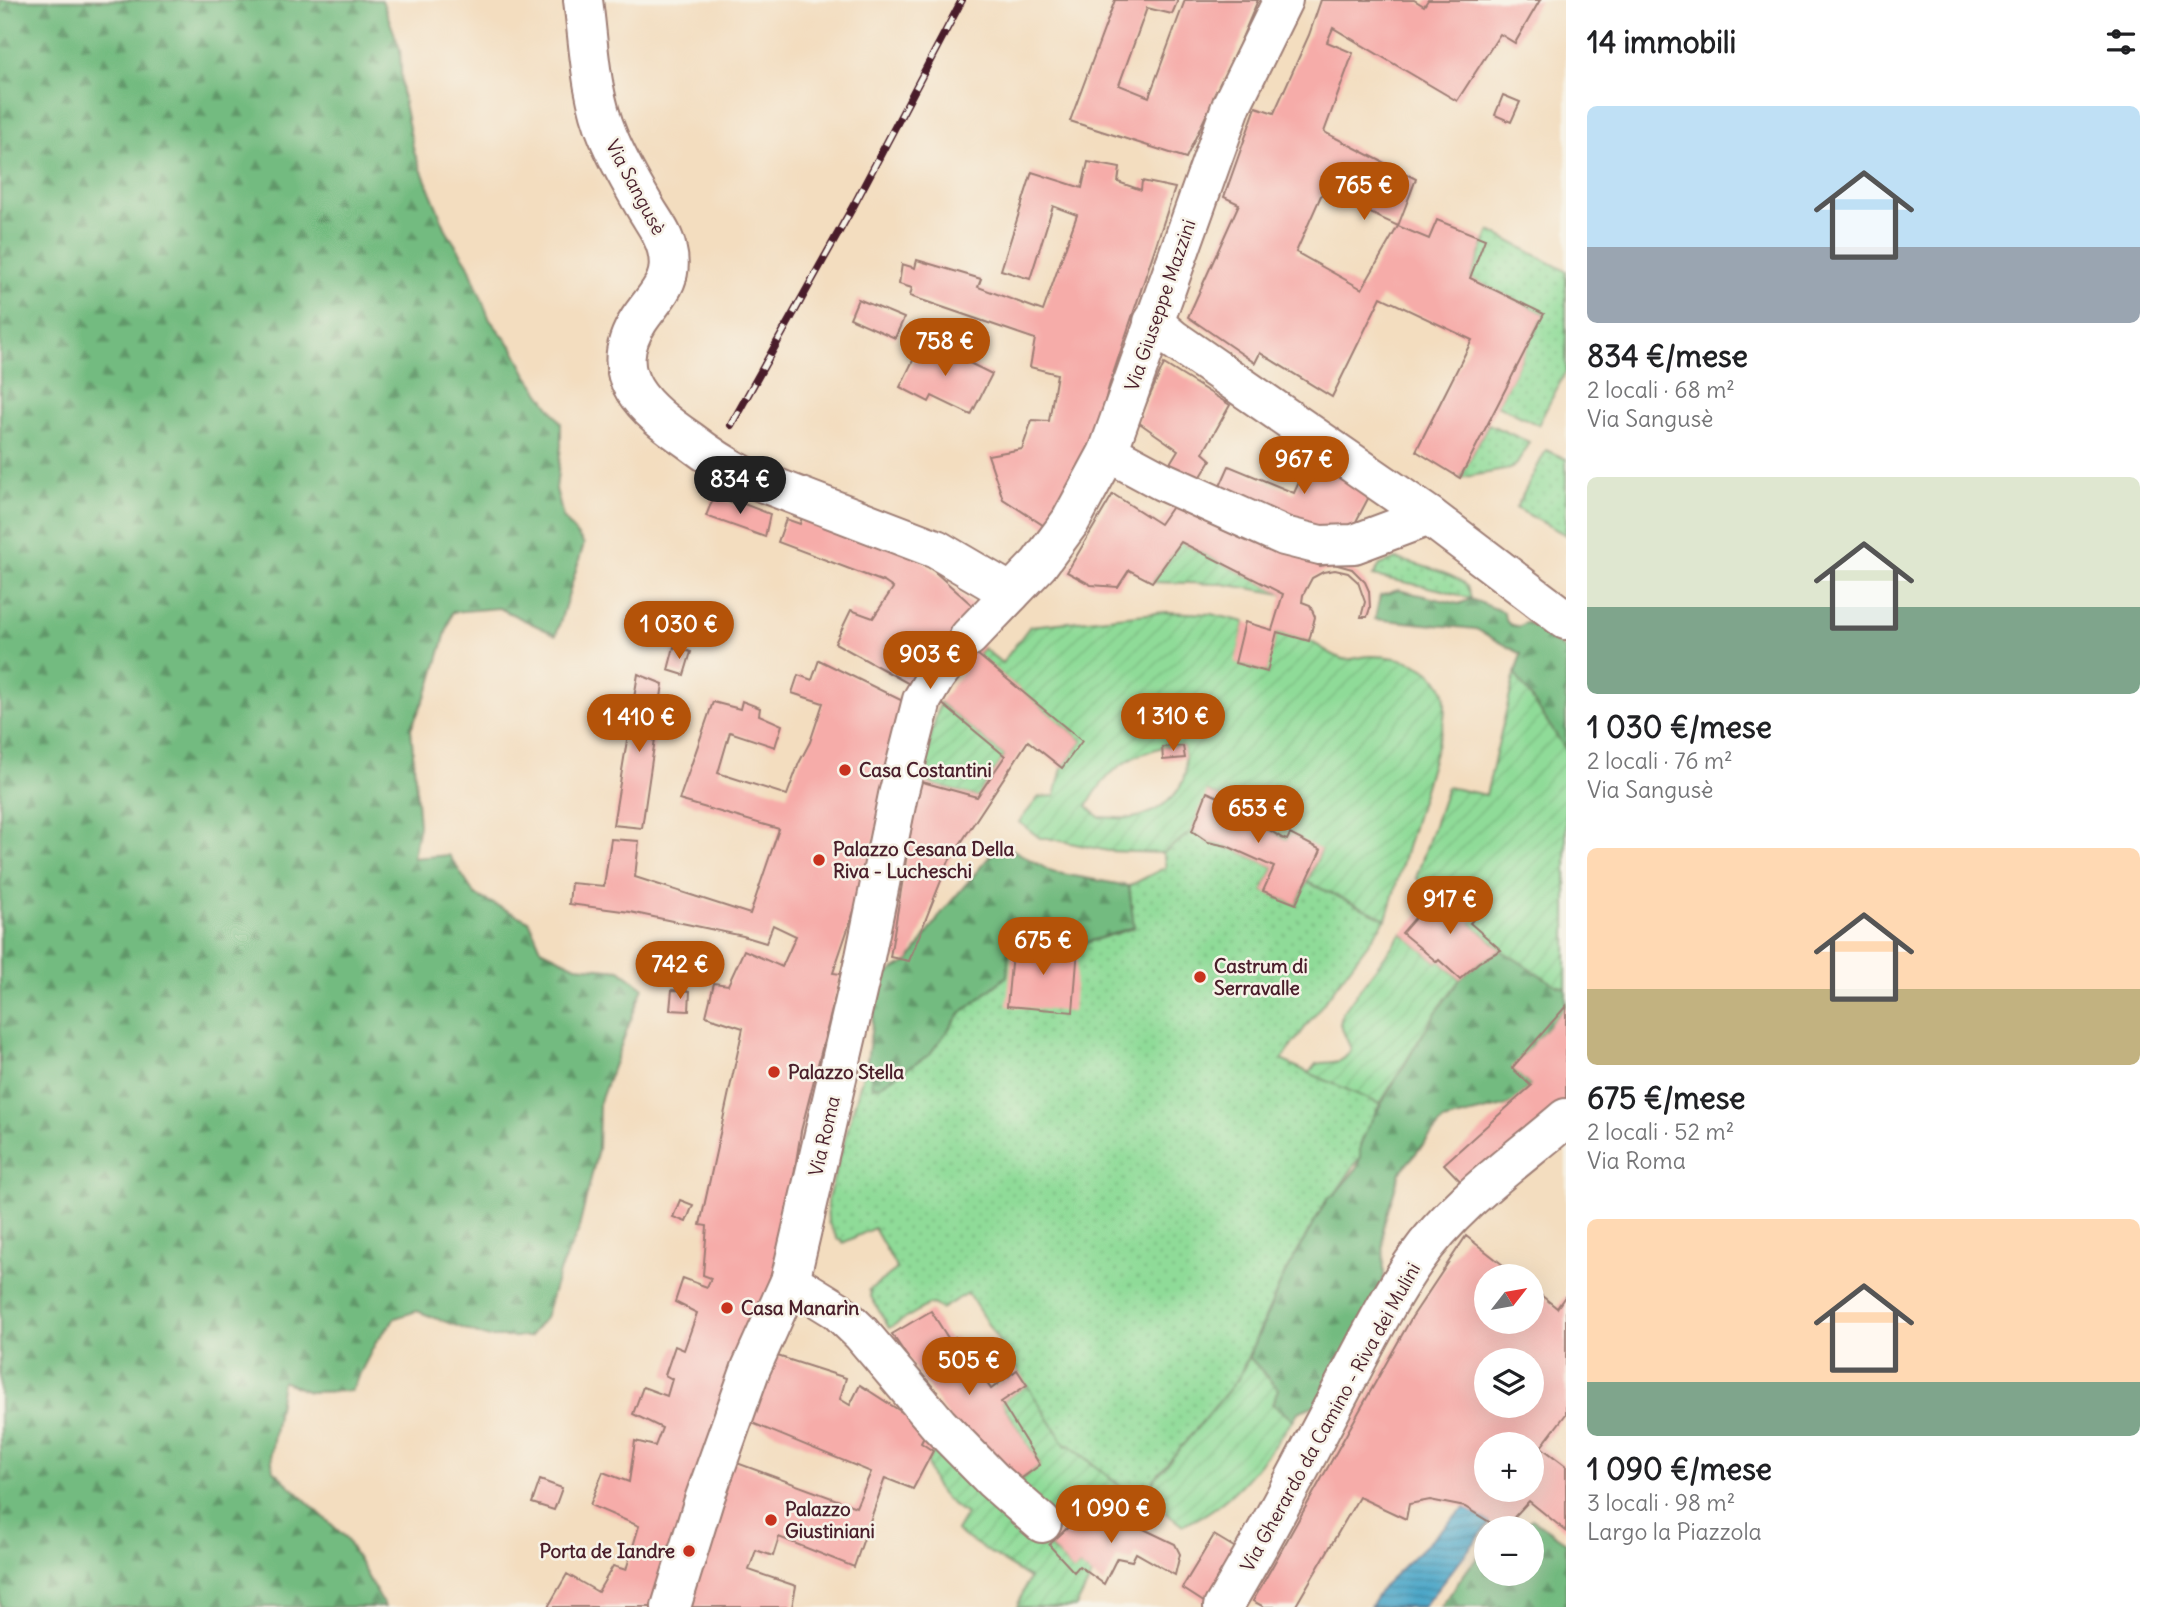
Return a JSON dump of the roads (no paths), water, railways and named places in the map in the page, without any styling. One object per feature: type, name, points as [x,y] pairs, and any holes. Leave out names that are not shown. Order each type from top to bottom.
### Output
[{"type":"street","name":"Via Sangusè","points":[[583,0],[598,107],[607,136],[664,240],[668,253],[670,268],[667,279],[640,318],[626,345],[626,373],[640,399],[672,428],[725,466],[936,549],[1011,593]]},
{"type":"street","name":"Via Giuseppe Mazzini","points":[[1011,593],[1039,564],[1070,522],[1108,452],[1232,104],[1283,0]]},
{"type":"street","points":[[1153,322],[1173,339],[1429,516],[1566,620]]},
{"type":"street","points":[[1108,452],[1162,481],[1284,536],[1320,545],[1354,544],[1429,516]]},
{"type":"street","name":"Via Roma","points":[[671,1607],[704,1500],[751,1368],[790,1281],[865,957],[898,795],[922,699],[936,676],[959,648],[1011,593]]},
{"type":"street","name":"Via Gherardo da Camino - Riva dei Mulini","points":[[1223,1607],[1246,1570],[1365,1345],[1415,1260],[1457,1212],[1566,1118]]},
{"type":"street","points":[[790,1281],[837,1310],[861,1333],[939,1425],[993,1480],[1042,1523]]},
{"type":"water","points":[[1465,1507],[1479,1516],[1474,1516],[1474,1543],[1423,1607],[1370,1607],[1384,1585]]},
{"type":"railway","points":[[731,425],[855,203],[962,0]]},
{"type":"place","name":"Casa Costantini","points":[[845,770]]},
{"type":"place","name":"Palazzo Cesana Della Riva - Lucheschi","points":[[819,860]]},
{"type":"place","name":"Castrum di Serravalle","points":[[1200,977]]},
{"type":"place","name":"Palazzo Stella","points":[[774,1072]]},
{"type":"place","name":"Casa Manarìn","points":[[727,1308]]},
{"type":"place","name":"Palazzo Giustiniani","points":[[771,1520]]},
{"type":"place","name":"Porta de Iandre","points":[[689,1551]]}]
